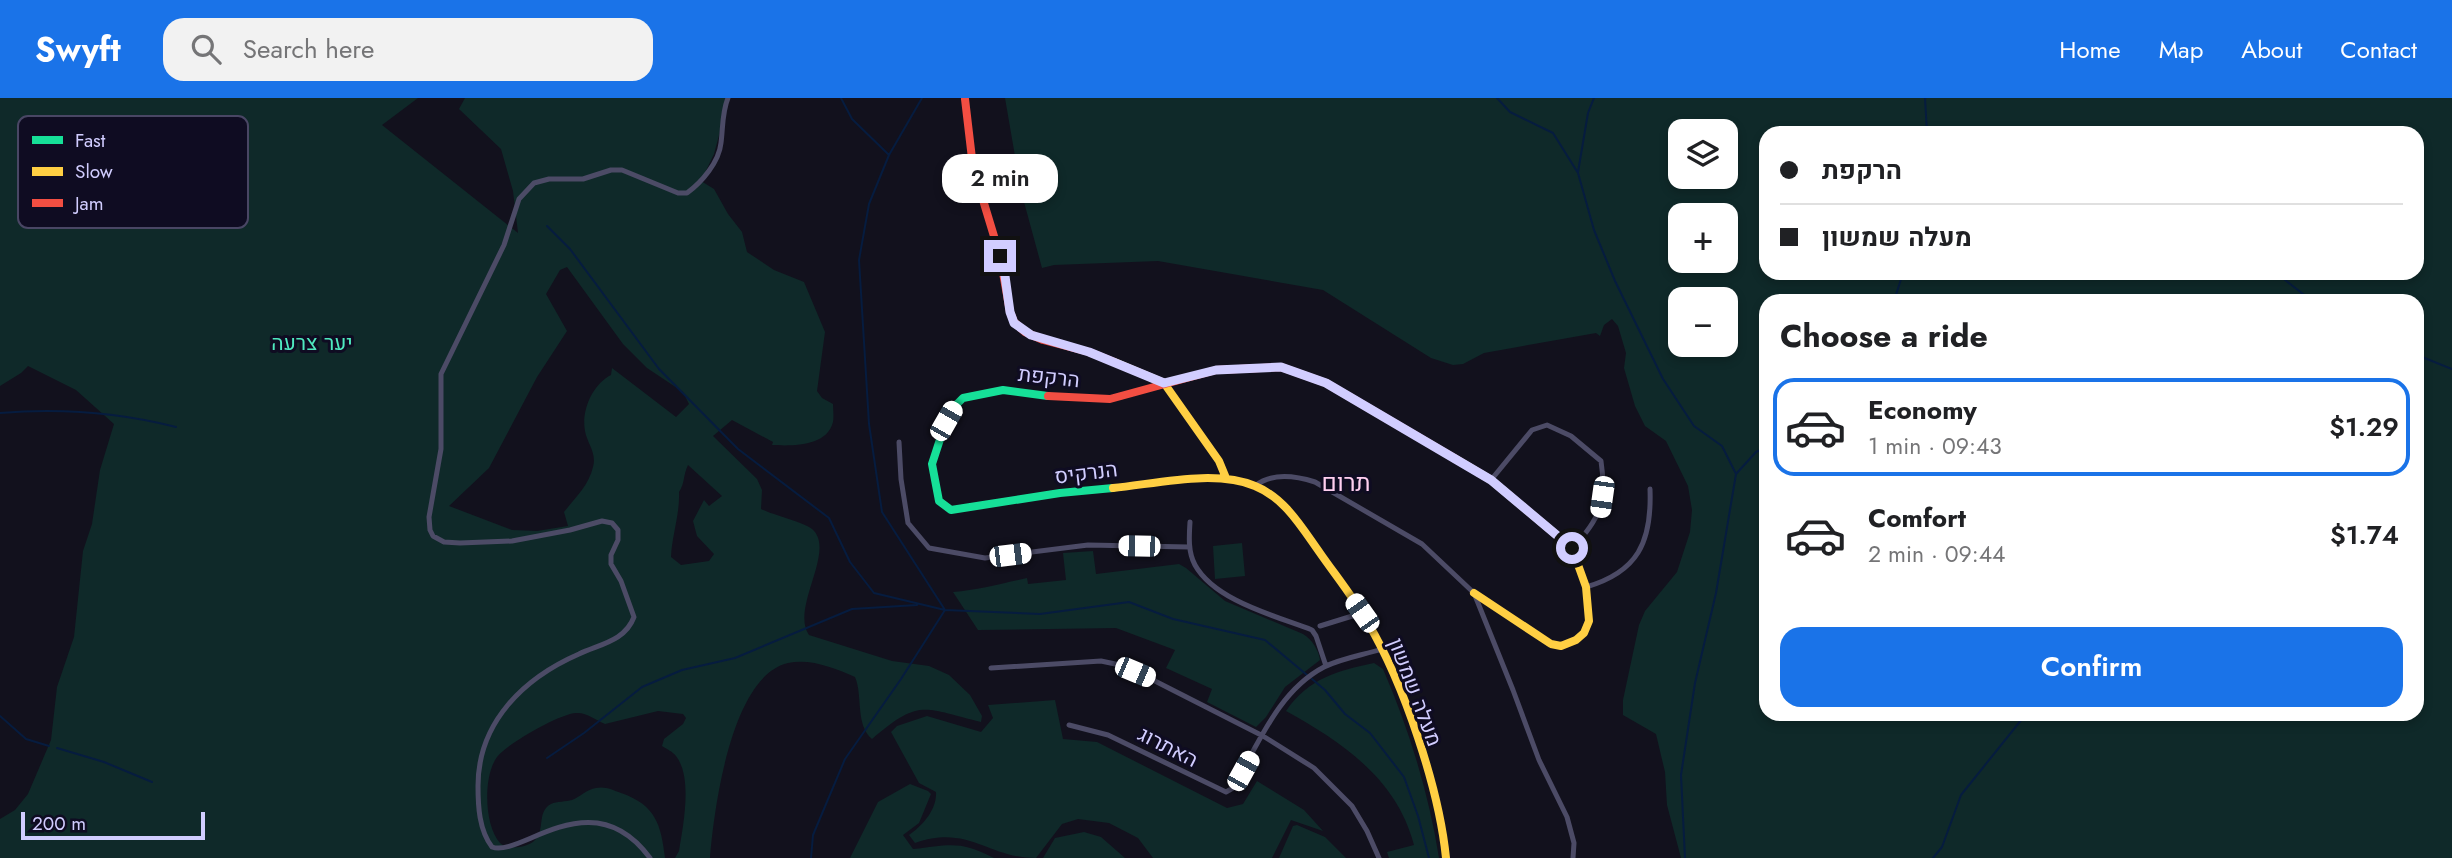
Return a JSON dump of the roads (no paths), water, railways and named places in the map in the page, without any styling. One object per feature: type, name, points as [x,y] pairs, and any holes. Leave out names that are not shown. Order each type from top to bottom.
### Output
[{"type":"street","points":[[503,855],[486,839],[479,813],[478,783],[480,760],[503,708],[518,691],[537,678],[578,654],[620,637],[630,627],[634,617],[631,604],[611,564],[611,555],[618,540],[618,530],[612,523],[589,523],[570,530],[512,541],[444,542],[433,536],[429,517],[441,449],[441,374],[504,245],[519,199],[534,183],[549,179],[583,179],[611,170],[622,170],[678,193],[687,193],[704,178],[721,147],[728,98]]},
{"type":"street","points":[[965,99],[973,167],[998,246],[1014,323],[1025,332],[1043,340],[1089,352],[1164,383],[1219,461],[1226,478]]},
{"type":"street","name":"הרקפת","points":[[951,510],[939,501],[932,464],[946,421],[963,398],[1003,390],[1067,398],[1110,399],[1216,370],[1281,367],[1326,383],[1491,480],[1572,548]]},
{"type":"street","points":[[1255,486],[1275,477],[1315,482],[1422,544],[1474,593],[1551,644],[1561,646],[1576,640],[1584,633],[1589,621],[1586,587],[1572,548],[1590,530],[1600,512],[1604,483],[1601,461],[1571,436],[1547,425],[1532,430],[1491,480]]},
{"type":"street","points":[[899,442],[908,523],[929,548],[985,558],[1088,545],[1189,547]]},
{"type":"street","name":"מעלה שמשון","points":[[1226,478],[1255,486],[1270,494],[1313,543],[1362,613],[1398,684],[1437,811],[1446,858]]},
{"type":"street","name":"הנרקיס","points":[[951,510],[1060,493],[1226,478]]},
{"type":"street","points":[[1586,587],[1607,581],[1630,565],[1645,541],[1649,528],[1650,489]]},
{"type":"street","points":[[1190,522],[1189,547],[1194,564],[1214,587],[1242,603],[1312,631],[1326,666]]},
{"type":"street","points":[[1474,593],[1539,760],[1566,817],[1575,857]]},
{"type":"street","points":[[1320,626],[1362,613]]},
{"type":"street","points":[[1263,736],[1283,701],[1293,690],[1326,666],[1382,649]]},
{"type":"street","points":[[991,668],[1093,661],[1112,663],[1149,678],[1263,736],[1314,768],[1337,789],[1360,818],[1378,858]]},
{"type":"street","name":"האתרוג","points":[[1069,725],[1108,735],[1226,792],[1233,788],[1263,736]]},
{"type":"street","points":[[563,834],[592,827],[607,829],[633,839],[650,858]]},
{"type":"waterway","points":[[841,98],[852,119],[889,155]]},
{"type":"waterway","points":[[811,858],[813,835],[845,759],[945,610],[882,512],[869,424],[859,260],[869,204],[889,155],[922,98]]},
{"type":"waterway","points":[[1497,98],[1510,112],[1553,133],[1578,173],[1594,230],[1615,281],[1663,379],[1694,426],[1722,446],[1736,474],[1716,593],[1695,683],[1681,775],[1685,858]]},
{"type":"waterway","points":[[1578,172],[1588,113],[1594,98]]},
{"type":"waterway","points":[[1925,98],[1927,126]]},
{"type":"waterway","points":[[547,226],[570,249],[659,369],[738,449],[829,518],[850,562],[874,593],[945,610],[1040,614],[1129,602],[1173,619],[1265,640],[1307,675]]},
{"type":"waterway","points":[[1896,294],[1901,280]]},
{"type":"waterway","points":[[2285,280],[2303,294]]},
{"type":"waterway","points":[[2424,358],[2452,369]]},
{"type":"waterway","points":[[0,413],[88,412],[176,427]]},
{"type":"waterway","points":[[1736,474],[1759,450]]},
{"type":"waterway","points":[[547,758],[584,733],[642,687],[682,670],[735,658],[852,609],[917,605]]},
{"type":"waterway","points":[[1312,679],[1345,714],[1370,733],[1404,777],[1429,858]]},
{"type":"waterway","points":[[0,716],[26,739],[49,746]]},
{"type":"waterway","points":[[1933,858],[1942,847],[1961,795],[2020,721]]},
{"type":"waterway","points":[[57,748],[104,762],[152,782]]},
{"type":"district","name":"תרום","points":[[1346,482]]},
{"type":"park label","name":"יער צרעה","points":[[312,343]]}]
